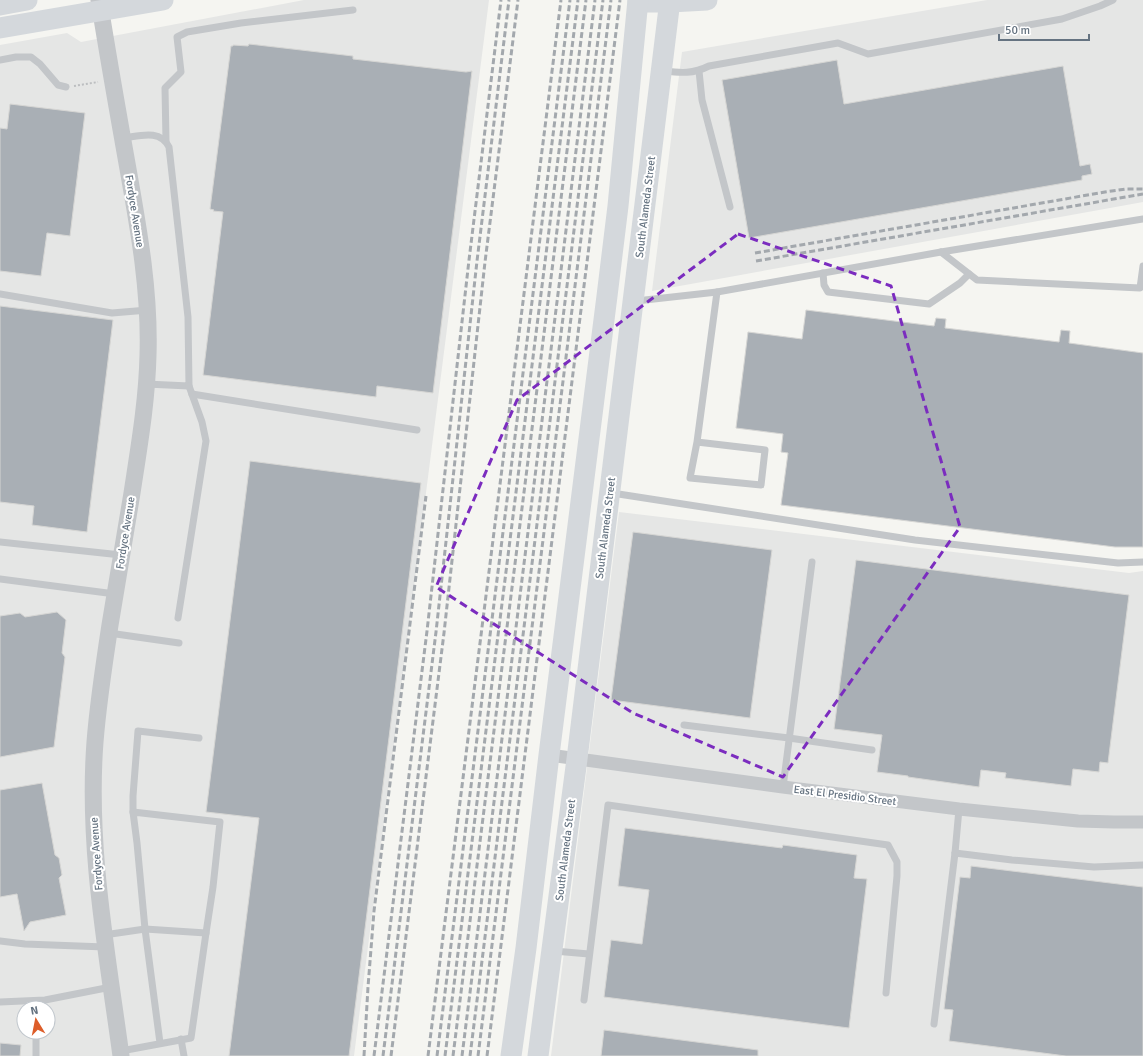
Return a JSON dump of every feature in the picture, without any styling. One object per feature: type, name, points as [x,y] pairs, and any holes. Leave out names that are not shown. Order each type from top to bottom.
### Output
[{"type":"main road","points":[[0,28],[100,6],[163,0]]},
{"type":"main road","points":[[511,1056],[526,948],[618,206],[638,1],[707,0]]},
{"type":"main road","name":"South Alameda Street","points":[[538,1056],[577,759],[670,1]]},
{"type":"main road","points":[[607,296],[633,302]]},
{"type":"main road","points":[[526,948],[552,951]]},
{"type":"street","name":"Fordyce Avenue","points":[[100,6],[136,214],[145,274],[149,319],[146,384],[139,447],[103,670],[93,779],[94,823],[100,910],[121,1053]]},
{"type":"street","name":"East El Presidio Street","points":[[549,755],[783,787],[959,808],[1078,821],[1143,822]]},
{"type":"lane","points":[[662,71],[682,73],[699,71],[709,66],[838,43],[868,54],[1062,19],[1113,0]]},
{"type":"lane","points":[[178,618],[206,442],[202,422],[189,386],[188,317],[170,153],[166,141],[165,88],[181,72],[176,37],[187,32],[241,23],[353,10]]},
{"type":"lane","points":[[0,60],[16,57],[31,57],[40,64],[58,85],[66,87]]},
{"type":"lane","points":[[699,71],[702,100],[730,207]]},
{"type":"lane","points":[[123,138],[157,135],[166,141]]},
{"type":"lane","points":[[633,302],[717,292],[941,252],[1143,219]]},
{"type":"lane","points":[[941,252],[977,280],[1140,288],[1143,266]]},
{"type":"lane","points":[[823,273],[824,285],[828,292],[929,304],[960,283],[969,274]]},
{"type":"lane","points":[[697,442],[765,450],[761,485],[690,478],[697,442],[717,292]]},
{"type":"lane","points":[[0,294],[112,312],[148,310]]},
{"type":"lane","points":[[146,384],[189,386]]},
{"type":"lane","points":[[192,394],[417,430]]},
{"type":"lane","points":[[610,493],[915,540],[1118,563],[1143,562]]},
{"type":"lane","points":[[0,542],[122,555]]},
{"type":"lane","points":[[783,787],[812,562]]},
{"type":"lane","points":[[0,579],[115,594]]},
{"type":"lane","points":[[109,633],[179,643]]},
{"type":"lane","points":[[684,725],[872,750]]},
{"type":"lane","points":[[160,1043],[145,929],[133,812],[138,731],[199,738]]},
{"type":"lane","points":[[584,1000],[608,805],[888,845],[897,862],[898,876],[886,993]]},
{"type":"lane","points":[[934,1024],[955,853],[959,808]]},
{"type":"lane","points":[[121,1053],[160,1043],[191,1038],[214,887],[220,822],[133,812]]},
{"type":"lane","points":[[955,853],[1012,860],[1094,867],[1143,865]]},
{"type":"lane","points":[[0,941],[26,944],[104,941],[145,929],[206,933]]},
{"type":"lane","points":[[552,951],[589,954]]},
{"type":"lane","points":[[45,1000],[111,987]]},
{"type":"lane","points":[[0,1002],[16,1003]]},
{"type":"lane","points":[[181,1039],[184,1056]]},
{"type":"lane","points":[[36,1040],[36,1056]]},
{"type":"path","points":[[66,87],[113,80]]},
{"type":"highlighted area","points":[[738,234],[891,286],[960,527],[783,777],[633,713],[436,587],[517,400]]},
{"type":"shaded area","points":[[304,0],[489,0],[354,1056],[0,1056],[0,45],[67,33],[81,42]]},
{"type":"shaded area","points":[[987,0],[1143,0],[1143,202],[652,291],[682,52]]},
{"type":"shaded area","points":[[619,512],[1129,573],[1143,571],[1143,1056],[551,1056]]},
{"type":"building","points":[[249,44],[353,56],[353,59],[466,72],[472,71],[433,393],[377,386],[376,397],[203,375],[223,212],[213,211],[214,210],[210,209],[231,46],[248,46]]},
{"type":"building","points":[[837,60],[844,104],[1063,66],[1080,166],[1090,164],[1092,174],[1082,176],[1082,180],[749,238],[722,80]]},
{"type":"building","points":[[10,104],[85,113],[70,236],[47,233],[41,276],[0,271],[0,128],[7,129]]},
{"type":"building","points":[[0,306],[113,320],[87,532],[32,525],[34,506],[0,502]]},
{"type":"building","points":[[806,310],[934,326],[936,318],[946,319],[945,328],[1059,342],[1061,330],[1070,331],[1069,343],[1143,353],[1143,547],[1115,547],[781,505],[788,453],[781,452],[783,434],[736,428],[748,332],[802,339]]},
{"type":"building","points":[[250,461],[421,483],[349,1056],[229,1056],[259,818],[206,812]]},
{"type":"building","points":[[633,532],[772,550],[750,718],[611,700]]},
{"type":"building","points":[[856,560],[1129,595],[1108,763],[1100,762],[1099,772],[1073,769],[1071,786],[1005,778],[1006,773],[981,770],[979,787],[877,772],[882,735],[834,729]]},
{"type":"building","points":[[57,612],[66,620],[62,653],[65,657],[54,747],[0,757],[0,616],[20,613],[25,617]]},
{"type":"building","points":[[42,783],[55,855],[59,858],[62,875],[59,878],[66,915],[30,922],[24,931],[17,894],[0,897],[0,790]]},
{"type":"building","points":[[625,828],[782,848],[783,845],[857,855],[854,878],[867,879],[849,1028],[604,997],[611,940],[642,944],[649,890],[618,886]]},
{"type":"building","points":[[971,866],[1143,887],[1143,1056],[1066,1056],[949,1041],[953,1010],[944,1009],[960,877],[970,878]]},
{"type":"building","points":[[604,1030],[758,1050],[758,1056],[601,1056]]},
{"type":"building","points":[[0,1043],[21,1045],[20,1056],[0,1056]]},
{"type":"railway","points":[[374,1056],[427,631],[469,260],[501,0]]},
{"type":"railway","points":[[383,1056],[436,632],[477,261],[509,0]]},
{"type":"railway","points":[[391,1056],[444,633],[485,262],[518,0]]},
{"type":"railway","points":[[428,1056],[561,0]]},
{"type":"railway","points":[[437,1056],[570,0]]},
{"type":"railway","points":[[445,1056],[578,0]]},
{"type":"railway","points":[[453,1056],[586,0]]},
{"type":"railway","points":[[462,1056],[595,0]]},
{"type":"railway","points":[[470,1056],[603,0]]},
{"type":"railway","points":[[478,1056],[611,0]]},
{"type":"railway","points":[[487,1056],[620,0]]},
{"type":"railway","points":[[755,253],[1105,192],[1126,189],[1143,189]]},
{"type":"railway","points":[[756,261],[1143,194]]},
{"type":"railway","points":[[364,1056],[374,911],[426,496]]}]
